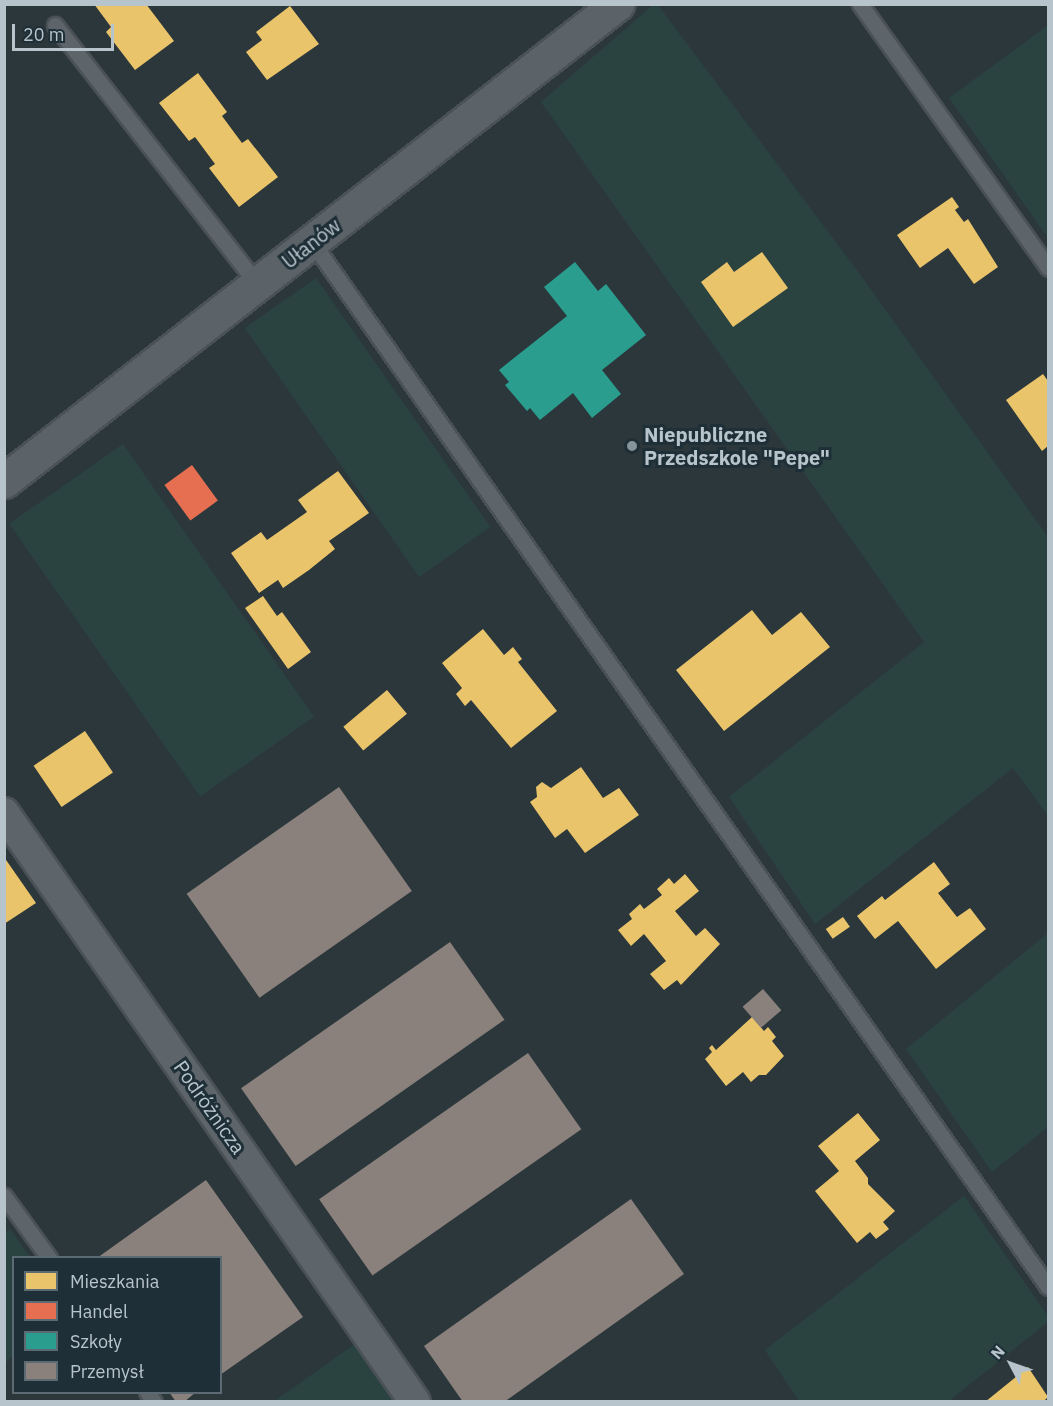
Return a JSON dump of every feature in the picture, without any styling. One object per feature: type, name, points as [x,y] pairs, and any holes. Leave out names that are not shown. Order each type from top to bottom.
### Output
[{"type":"street","name":"Ułanów","points":[[4,481],[617,4]]},
{"type":"street","name":"Podróżnicza","points":[[4,813],[415,1401]]},
{"type":"lane","points":[[860,4],[1048,268]]},
{"type":"lane","points":[[55,25],[257,285]]},
{"type":"lane","points":[[312,242],[1048,1287]]},
{"type":"lane","points":[[4,1196],[48,1256]]},
{"type":"green space","points":[[653,5],[658,5],[862,277],[1048,537],[1048,816],[1013,768],[815,924],[729,797],[924,642],[541,102]]},
{"type":"green space","points":[[1047,26],[1048,29],[1048,238],[949,98]]},
{"type":"green space","points":[[316,278],[490,527],[419,577],[245,328]]},
{"type":"green space","points":[[123,444],[314,717],[200,797],[9,524]]},
{"type":"green space","points":[[1048,933],[1048,1127],[992,1172],[906,1049]]},
{"type":"green space","points":[[964,1196],[1048,1316],[1048,1322],[949,1401],[799,1401],[765,1350]]},
{"type":"green space","points":[[10,1229],[29,1256],[12,1256],[12,1357],[5,1363],[4,1233]]},
{"type":"green space","points":[[359,1341],[401,1402],[273,1402]]},
{"type":"building: Mieszkania","points":[[94,4],[146,4],[174,41],[135,70],[106,32],[111,27]]},
{"type":"building: Mieszkania","points":[[290,6],[319,44],[267,80],[246,52],[262,40],[256,32]]},
{"type":"building: Mieszkania","points":[[198,73],[227,112],[222,116],[242,143],[248,139],[278,177],[239,207],[209,168],[215,164],[195,137],[189,141],[159,103]]},
{"type":"building: Mieszkania","points":[[952,197],[959,207],[955,210],[964,222],[968,219],[998,267],[974,284],[948,248],[920,268],[897,235]]},
{"type":"building: Mieszkania","points":[[762,252],[788,288],[733,327],[701,282],[727,262],[734,272]]},
{"type":"building: Mieszkania","points":[[1043,374],[1048,381],[1048,446],[1042,451],[1006,400]]},
{"type":"building: Mieszkania","points":[[338,471],[369,513],[329,541],[335,549],[309,570],[283,588],[278,580],[259,593],[231,553],[261,532],[267,540],[307,512],[298,500]]},
{"type":"building: Mieszkania","points":[[263,596],[277,616],[282,612],[311,652],[288,669],[245,608]]},
{"type":"building: Mieszkania","points":[[752,610],[772,635],[801,612],[830,647],[724,731],[676,670]]},
{"type":"building: Mieszkania","points":[[483,629],[504,655],[513,647],[522,659],[518,662],[557,711],[511,748],[471,700],[465,706],[456,694],[462,688],[442,663]]},
{"type":"building: Mieszkania","points":[[387,690],[407,714],[363,750],[343,727]]},
{"type":"building: Mieszkania","points":[[85,731],[113,772],[62,807],[34,766]]},
{"type":"building: Mieszkania","points":[[581,767],[603,798],[619,788],[639,815],[585,853],[567,829],[555,838],[530,802],[537,797],[536,787],[542,782],[551,788]]},
{"type":"building: Mieszkania","points":[[4,857],[36,903],[4,924]]},
{"type":"building: Mieszkania","points":[[934,862],[950,884],[938,893],[957,917],[970,908],[986,929],[936,969],[898,921],[875,939],[857,916],[882,896],[885,900]]},
{"type":"building: Mieszkania","points":[[685,874],[699,891],[675,911],[696,936],[705,928],[720,944],[681,985],[677,980],[664,990],[650,974],[666,961],[644,934],[631,946],[618,930],[632,919],[629,914],[640,904],[644,909],[662,895],[657,889],[669,878],[674,884]]},
{"type":"building: Mieszkania","points":[[843,917],[850,927],[833,939],[826,929]]},
{"type":"building: Mieszkania","points":[[752,1017],[764,1031],[768,1027],[776,1037],[772,1041],[784,1056],[766,1075],[759,1075],[751,1082],[743,1072],[726,1086],[705,1059],[712,1052],[709,1048],[712,1045],[716,1050]]},
{"type":"building: Mieszkania","points":[[858,1113],[880,1140],[855,1161],[868,1178],[868,1184],[895,1211],[883,1222],[889,1229],[876,1239],[870,1232],[857,1243],[815,1191],[839,1171],[818,1146]]},
{"type":"building: Mieszkania","points":[[1028,1367],[1048,1397],[1043,1402],[985,1402]]},
{"type":"building: Handel","points":[[192,465],[218,501],[190,521],[164,485]]},
{"type":"building: Szkoły","points":[[575,262],[598,291],[606,284],[646,335],[602,370],[621,394],[592,418],[573,393],[540,420],[530,408],[527,411],[505,385],[509,382],[499,370],[567,316],[544,287]]},
{"type":"building: Przemysł","points":[[339,787],[412,891],[259,998],[187,894]]},
{"type":"building: Przemysł","points":[[450,942],[504,1020],[296,1166],[241,1088]]},
{"type":"building: Przemysł","points":[[763,989],[781,1010],[761,1028],[743,1007]]},
{"type":"building: Przemysł","points":[[528,1053],[581,1129],[372,1275],[319,1199]]},
{"type":"building: Przemysł","points":[[206,1180],[303,1317],[222,1374],[222,1256],[100,1256]]},
{"type":"building: Przemysł","points":[[631,1199],[684,1274],[504,1402],[463,1402],[424,1346]]},
{"type":"building: Przemysł","points":[[170,1394],[194,1394],[184,1402],[176,1402]]},
{"type":"place","name":"Niepubliczne Przedszkole \"Pepe\"","points":[[632,446]]}]
